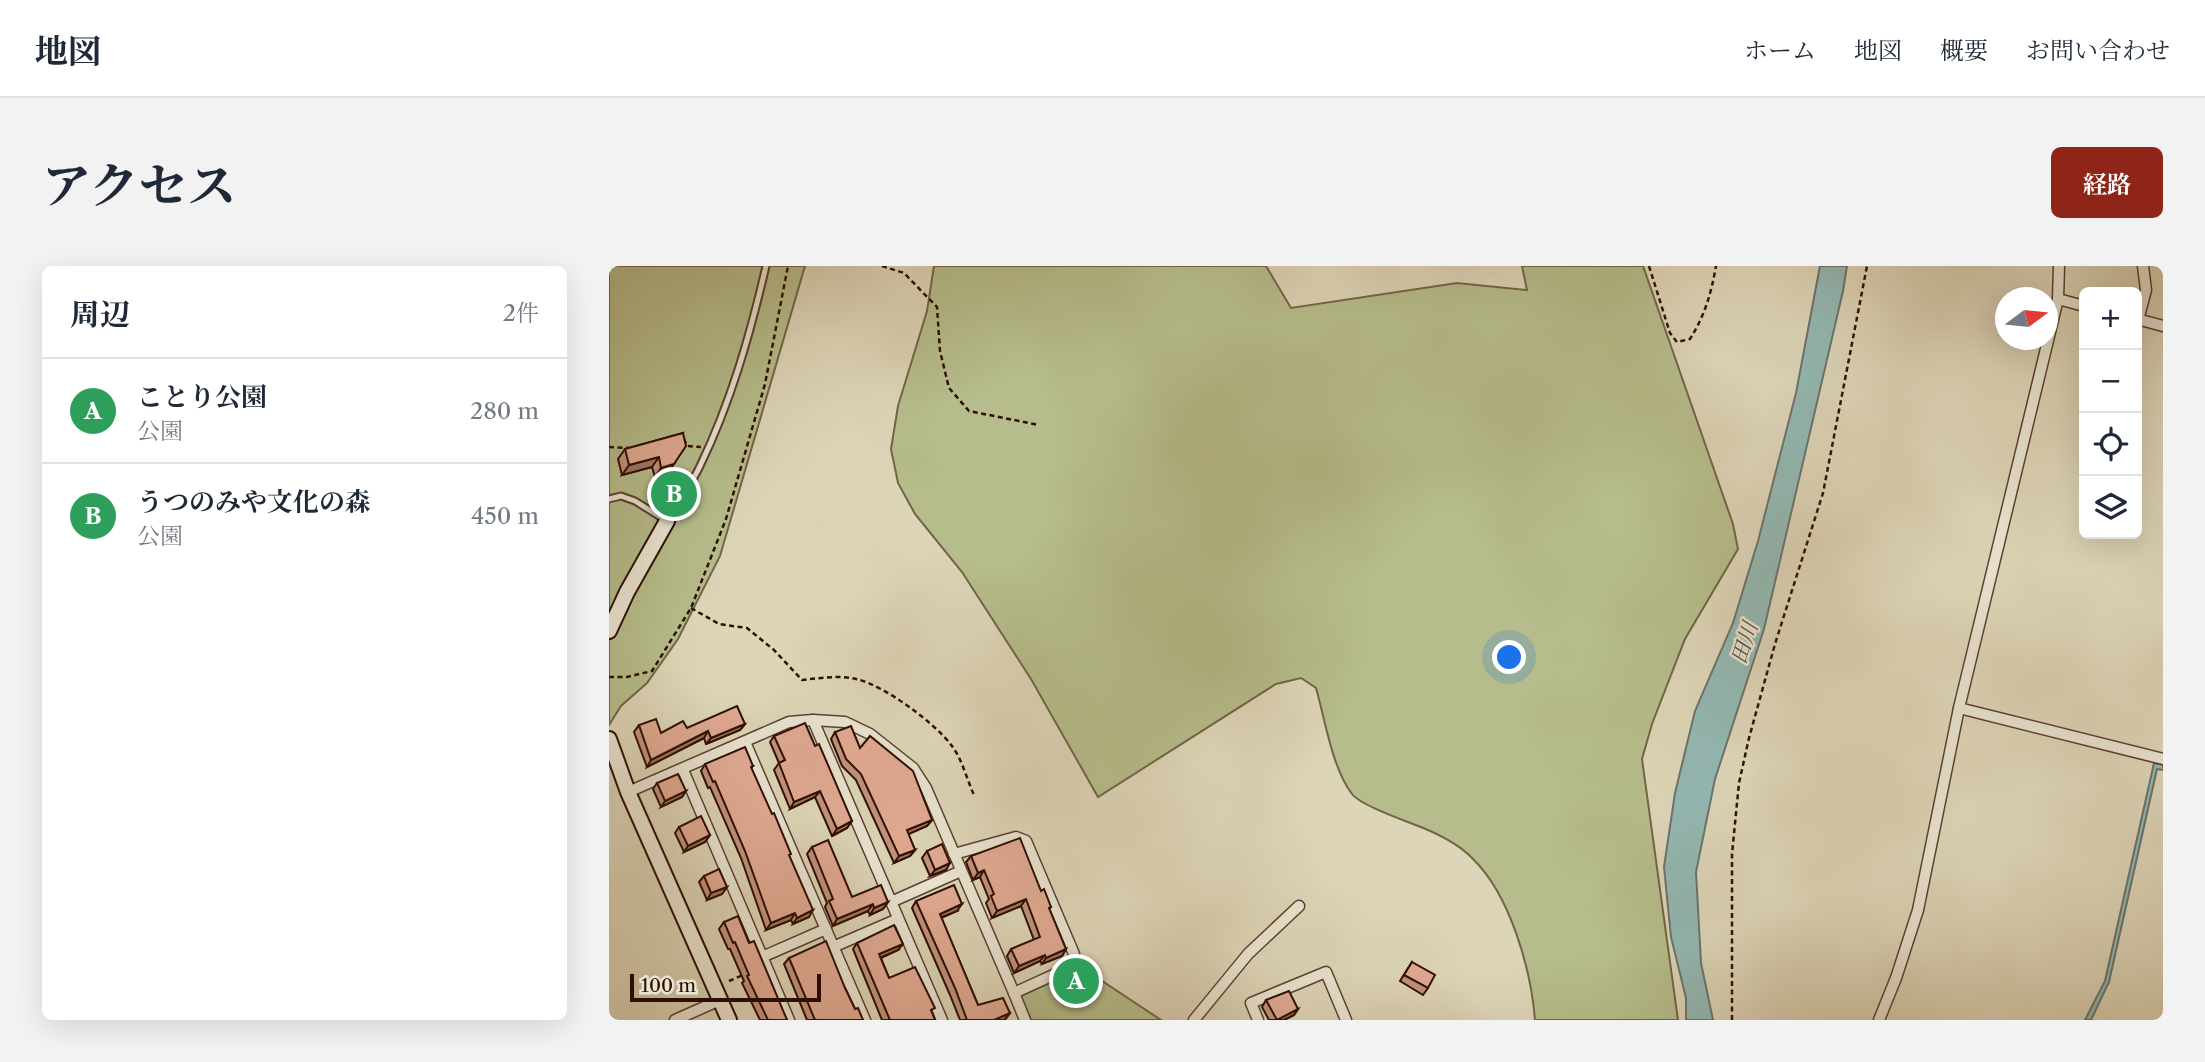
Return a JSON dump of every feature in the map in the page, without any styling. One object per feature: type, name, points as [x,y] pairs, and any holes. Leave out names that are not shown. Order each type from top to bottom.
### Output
[{"type":"street","points":[[2059,266],[2058,299],[2079,305]]},
{"type":"street","points":[[2142,303],[2146,290],[2143,266]]},
{"type":"street","points":[[2142,321],[2163,326]]},
{"type":"street","points":[[1879,1020],[1918,910],[1959,708],[2046,350]]},
{"type":"street","points":[[609,631],[627,592],[667,521]]},
{"type":"street","points":[[1959,708],[2163,759]]},
{"type":"street","points":[[813,720],[941,1020]]},
{"type":"street","points":[[628,792],[789,722],[845,722],[870,734],[913,768],[926,788],[1025,1020]]},
{"type":"street","points":[[609,739],[628,792],[729,1020]]},
{"type":"street","points":[[745,742],[865,1020]]},
{"type":"street","points":[[683,770],[789,1020]]},
{"type":"street","points":[[954,854],[1016,837],[1026,841],[1074,954],[1073,966],[1014,993]]},
{"type":"street","points":[[891,902],[961,871]]},
{"type":"street","points":[[1194,1020],[1248,954],[1299,906]]},
{"type":"street","points":[[833,947],[898,919]]},
{"type":"street","points":[[764,962],[826,929]]},
{"type":"street","points":[[1258,1020],[1251,1003],[1326,972],[1346,1020]]},
{"type":"street","points":[[675,1020],[720,1000]]},
{"type":"lane","points":[[609,499],[621,496],[635,501],[667,521],[699,468],[736,381],[766,266]]},
{"type":"path","points":[[609,677],[627,677],[652,671],[691,608],[726,519],[765,384],[788,266]]},
{"type":"path","points":[[882,266],[904,273],[937,307],[940,351],[950,388],[969,411],[1039,425]]},
{"type":"path","points":[[1649,266],[1670,332],[1677,342],[1690,339],[1703,317],[1716,266]]},
{"type":"path","points":[[1732,1020],[1732,854],[1739,783],[1775,644],[1823,493],[1867,266]]},
{"type":"path","points":[[681,434],[687,446],[708,448]]},
{"type":"path","points":[[609,447],[636,448]]},
{"type":"path","points":[[691,608],[719,624],[747,628],[774,650],[802,680],[829,677],[856,679],[889,693],[923,718],[952,746],[974,795]]},
{"type":"path","points":[[729,981],[764,962]]},
{"type":"green space","points":[[609,266],[805,266],[720,556],[678,639],[647,683],[621,706],[609,725]]},
{"type":"green space","points":[[934,266],[1266,266],[1291,308],[1457,283],[1527,290],[1522,266],[1643,266],[1733,524],[1738,549],[1685,639],[1652,724],[1642,759],[1678,1020],[1535,1020],[1529,978],[1516,934],[1498,892],[1486,874],[1468,854],[1452,842],[1376,809],[1352,794],[1334,757],[1316,688],[1301,678],[1276,684],[1098,797],[1031,679],[962,572],[915,514],[898,483],[891,449],[898,406],[927,311]]},
{"type":"green space","points":[[1081,967],[1161,1020],[1031,1020],[1019,995]]},
{"type":"water","name":"田川","points":[[1820,266],[1847,266],[1843,291],[1764,629],[1715,779],[1696,872],[1701,963],[1713,1020],[1686,1020],[1686,998],[1671,937],[1664,867],[1675,793],[1695,711],[1733,623],[1758,541],[1796,393]]},
{"type":"water","points":[[2154,763],[2163,765],[2163,770],[2157,769],[2109,982],[2091,1020],[2085,1020],[2105,981]]},
{"type":"building","points":[[683,433],[686,446],[674,464],[661,468],[659,457],[629,465],[625,449]]},
{"type":"building","points":[[737,706],[745,724],[711,738],[708,731],[651,760],[639,725],[656,719],[661,733],[683,721],[687,728]]},
{"type":"building","points":[[805,723],[815,746],[819,744],[852,821],[837,829],[820,791],[794,802],[779,763],[785,760],[774,736]]},
{"type":"building","points":[[851,726],[860,748],[870,736],[913,771],[932,820],[907,830],[915,850],[899,856],[861,774],[846,759],[835,732]]},
{"type":"building","points":[[745,747],[753,766],[751,767],[772,814],[774,813],[813,910],[797,918],[795,913],[771,923],[745,851],[705,764]]},
{"type":"building","points":[[678,774],[686,791],[665,801],[657,783]]},
{"type":"building","points":[[701,816],[710,835],[688,846],[679,827]]},
{"type":"building","points":[[1020,838],[1041,891],[1044,889],[1066,949],[1019,966],[1011,949],[1040,937],[1026,899],[997,911],[991,896],[994,894],[984,870],[978,873],[971,856]]},
{"type":"building","points":[[828,840],[852,897],[881,885],[888,902],[874,908],[873,904],[837,919],[829,901],[833,899],[812,847]]},
{"type":"building","points":[[942,844],[950,863],[935,870],[927,851]]},
{"type":"building","points":[[719,869],[727,887],[711,893],[704,876]]},
{"type":"building","points":[[954,885],[962,904],[940,914],[978,1005],[1003,998],[1010,1013],[994,1020],[967,1020],[916,901]]},
{"type":"building","points":[[738,916],[749,943],[754,941],[787,1020],[768,1020],[747,976],[749,975],[735,942],[733,943],[724,922]]},
{"type":"building","points":[[894,925],[903,944],[879,954],[889,978],[915,967],[935,1008],[931,1010],[935,1020],[890,1020],[857,943]]},
{"type":"building","points":[[826,941],[845,988],[863,1020],[815,1020],[789,958]]},
{"type":"building","points":[[1412,962],[1435,975],[1428,988],[1404,975]]},
{"type":"building","points":[[1289,991],[1298,1009],[1277,1020],[1266,1000]]},
{"type":"place","name":"うつのみや文化の森","points":[[674,494]]},
{"type":"place","name":"ことり公園","points":[[1076,981]]}]
